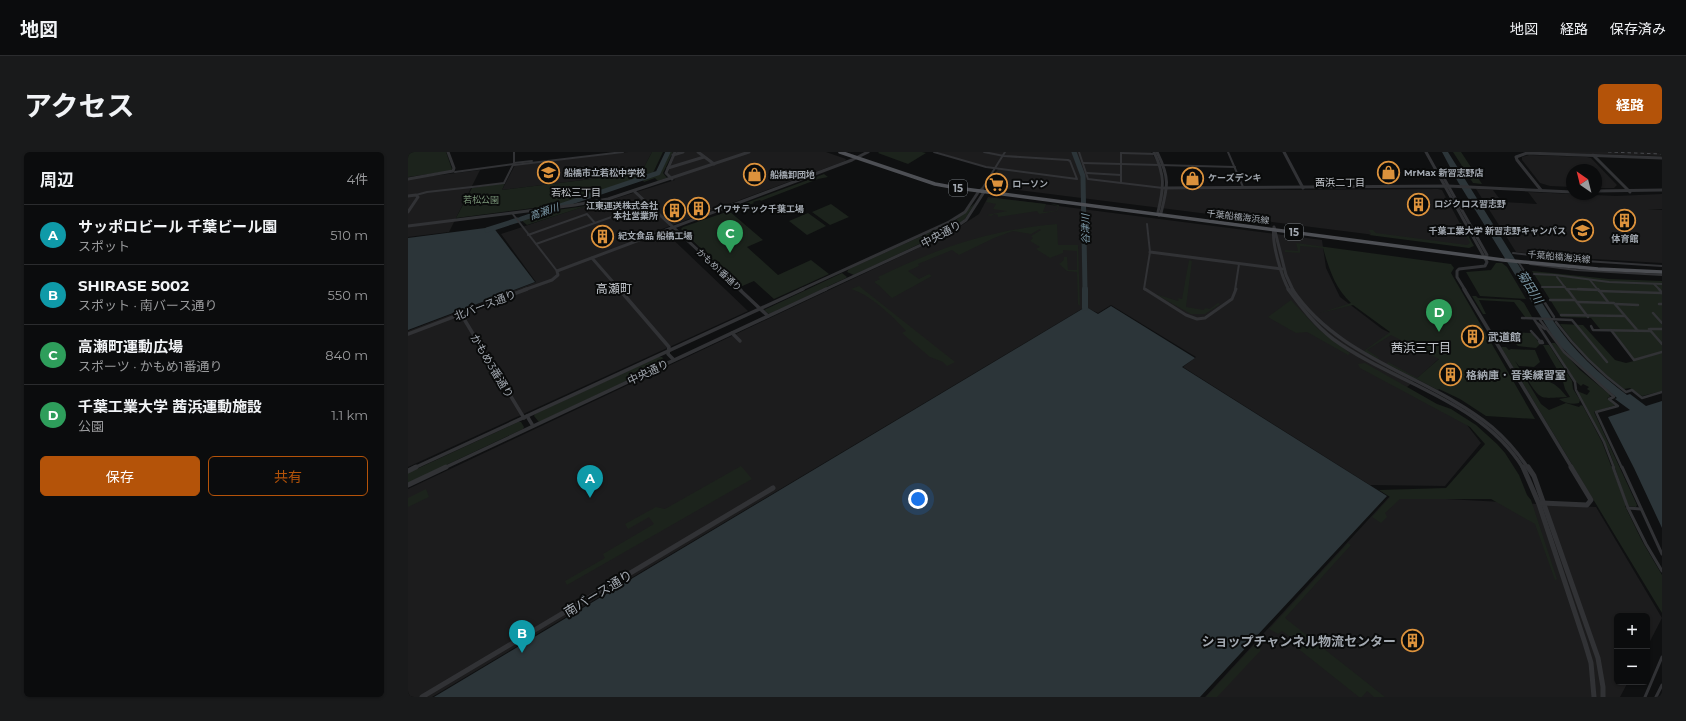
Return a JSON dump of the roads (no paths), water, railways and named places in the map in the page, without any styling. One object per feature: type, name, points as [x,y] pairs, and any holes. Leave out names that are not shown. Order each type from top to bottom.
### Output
[{"type":"main road","name":"千葉船橋海浜線","points":[[840,152],[935,184],[982,191],[1517,260],[1598,269],[1662,271]]},
{"type":"main road","name":"千葉船橋海浜線","points":[[847,152],[858,157]]},
{"type":"street","points":[[408,178],[446,174],[453,171],[454,168],[448,152]]},
{"type":"street","points":[[408,196],[427,192],[504,183],[514,164],[514,152]]},
{"type":"street","points":[[455,172],[623,152]]},
{"type":"street","points":[[672,179],[666,173],[668,168],[674,154],[683,152]]},
{"type":"street","points":[[698,152],[714,164]]},
{"type":"street","points":[[408,226],[598,201],[634,192],[749,152]]},
{"type":"street","points":[[512,213],[557,271],[868,152]]},
{"type":"street","points":[[934,152],[975,165],[1077,180],[1070,161],[1068,160],[1004,156],[984,152]]},
{"type":"street","points":[[982,191],[1005,152]]},
{"type":"street","points":[[1079,152],[1088,179],[1166,188],[1446,185],[1566,191]]},
{"type":"street","points":[[1121,183],[1121,152],[1156,153],[1163,166],[1166,188],[1159,213]]},
{"type":"street","points":[[1228,152],[1243,187]]},
{"type":"street","points":[[1284,152],[1302,187]]},
{"type":"street","points":[[1428,152],[1487,262],[1485,266],[1459,269],[1457,272],[1457,277],[1591,500],[1587,505],[1538,502]]},
{"type":"street","points":[[1540,189],[1517,160],[1516,157],[1518,155],[1527,153],[1592,154],[1662,158]]},
{"type":"street","points":[[1592,154],[1630,193]]},
{"type":"street","points":[[668,168],[704,156]]},
{"type":"street","points":[[514,164],[532,161]]},
{"type":"street","points":[[1083,163],[1235,167]]},
{"type":"street","points":[[1086,173],[1121,175]]},
{"type":"street","points":[[1446,185],[1484,256]]},
{"type":"street","points":[[1166,188],[1302,187]]},
{"type":"street","name":"中央通り","points":[[408,471],[953,220],[969,208],[982,191]]},
{"type":"street","name":"中央通り","points":[[408,485],[954,229],[966,220],[982,191]]},
{"type":"street","points":[[1602,192],[1630,193],[1662,191]]},
{"type":"street","name":"かもめ1番通り","points":[[634,192],[768,316]]},
{"type":"street","points":[[408,212],[417,198],[416,195]]},
{"type":"street","points":[[536,244],[648,204]]},
{"type":"street","points":[[528,235],[587,214],[595,223]]},
{"type":"street","points":[[1147,224],[1150,252],[1144,289],[1179,311],[1197,319],[1205,318],[1232,299],[1236,290],[1239,264]]},
{"type":"street","points":[[1275,229],[1283,269],[1283,278],[1294,298],[1313,320],[1335,339],[1367,360],[1457,407],[1487,427],[1498,437],[1522,465],[1538,502],[1591,663],[1594,697]]},
{"type":"street","points":[[1150,252],[1283,269]]},
{"type":"street","points":[[1513,253],[1570,260],[1662,266]]},
{"type":"street","points":[[592,258],[669,347],[670,350],[668,354],[674,360]]},
{"type":"street","points":[[1554,317],[1519,263],[1576,270],[1662,275]]},
{"type":"street","points":[[1283,269],[1292,289],[1299,298],[1318,319],[1342,339],[1383,365],[1464,408],[1500,433],[1520,454],[1534,476],[1598,658],[1603,687],[1603,697]]},
{"type":"street","name":"北バース通り","points":[[408,334],[552,280],[558,275],[557,271]]},
{"type":"street","points":[[843,271],[851,277]]},
{"type":"street","points":[[1534,274],[1589,280],[1662,284]]},
{"type":"street","points":[[1557,276],[1588,316]]},
{"type":"street","points":[[1589,280],[1609,303]]},
{"type":"street","points":[[1654,284],[1662,293]]},
{"type":"street","points":[[1542,287],[1662,293]]},
{"type":"street","points":[[1550,300],[1638,305]]},
{"type":"street","points":[[1615,304],[1638,331]]},
{"type":"street","points":[[1653,313],[1662,323]]},
{"type":"street","name":"かもめ3番通り","points":[[461,314],[525,417],[533,426]]},
{"type":"street","points":[[1560,315],[1625,316]]},
{"type":"street","points":[[1522,318],[1536,320],[1572,320],[1607,362]]},
{"type":"street","points":[[1536,320],[1546,330]]},
{"type":"street","points":[[1536,320],[1548,342],[1575,382],[1576,390],[1604,442],[1628,508],[1646,544],[1662,571]]},
{"type":"street","points":[[1540,320],[1555,342],[1576,365],[1614,397],[1609,399],[1618,406],[1596,412],[1662,554]]},
{"type":"street","points":[[1562,320],[1564,322],[1556,322],[1571,343],[1596,368],[1620,388],[1626,392],[1632,390],[1642,398],[1662,392]]},
{"type":"street","points":[[1591,326],[1593,330],[1651,331],[1662,344]]},
{"type":"street","points":[[1651,331],[1649,329],[1662,329]]},
{"type":"street","points":[[1611,330],[1634,360],[1662,352]]},
{"type":"street","points":[[1531,331],[1541,343],[1555,342]]},
{"type":"street","points":[[732,333],[740,341]]},
{"type":"street","name":"南バース通り","points":[[422,697],[773,488]]},
{"type":"street","points":[[1628,508],[1641,509]]},
{"type":"street","points":[[1645,697],[1662,657]]},
{"type":"street","points":[[1656,697],[1662,685]]},
{"type":"water","name":"菊田川","points":[[1442,152],[1448,152],[1554,322],[1570,343],[1597,370],[1627,395],[1630,394],[1646,406],[1662,401],[1662,528],[1608,417],[1630,410],[1615,399],[1617,398],[1591,376],[1557,343],[1458,182]]},
{"type":"water","points":[[493,227],[535,282],[408,330],[408,238]]},
{"type":"water","points":[[1111,306],[1195,358],[1182,367],[1387,496],[1200,697],[434,697],[1084,308],[1088,308],[1098,314]]},
{"type":"waterway","name":"高瀬川","points":[[521,219],[658,173],[668,152]]},
{"type":"waterway","name":"谷津川","points":[[1074,152],[1083,176],[1085,290]]},
{"type":"waterway","name":"高瀬川","points":[[487,230],[518,220]]},
{"type":"waterway","name":"谷津川","points":[[1085,290],[1085,308]]},
{"type":"railway","points":[[1608,152],[1662,154]]},
{"type":"place","name":"船橋市立若松中学校","points":[[548,173]]},
{"type":"place","name":"MrMax 新習志野店","points":[[1388,173]]},
{"type":"place","name":"船橋卸団地","points":[[754,175]]},
{"type":"place","name":"ケーズデンキ","points":[[1192,178]]},
{"type":"place","name":"ローソン","points":[[996,184]]},
{"type":"place","name":"ロジクロス習志野","points":[[1419,204]]},
{"type":"place","name":"イワサテック千葉工場","points":[[699,209]]},
{"type":"place","name":"江東運送株式会社 本社営業所","points":[[674,211]]},
{"type":"place","name":"体育館","points":[[1625,220]]},
{"type":"place","name":"千葉工業大学 新習志野キャンパス","points":[[1582,231]]},
{"type":"place","name":"紀文食品 船橋工場","points":[[602,236]]},
{"type":"place","name":"高瀬町運動広場","points":[[730,253]]},
{"type":"place","name":"千葉工業大学 茜浜運動施設","points":[[1439,332]]},
{"type":"place","name":"武道館","points":[[1473,337]]},
{"type":"place","name":"格納庫 ･ 音楽練習室","points":[[1451,375]]},
{"type":"place","name":"サッポロビール 千葉ビール園","points":[[590,498]]},
{"type":"place","name":"ショップチャンネル物流センター","points":[[1412,641]]},
{"type":"place","name":"SHIRASE 5002","points":[[522,653]]},
{"type":"district","name":"茜浜二丁目","points":[[1340,182]]},
{"type":"district","name":"若松三丁目","points":[[576,192]]},
{"type":"district","name":"高瀬町","points":[[614,289]]},
{"type":"district","name":"茜浜三丁目","points":[[1421,348]]},
{"type":"park label","name":"若松公園","points":[[481,200]]}]
